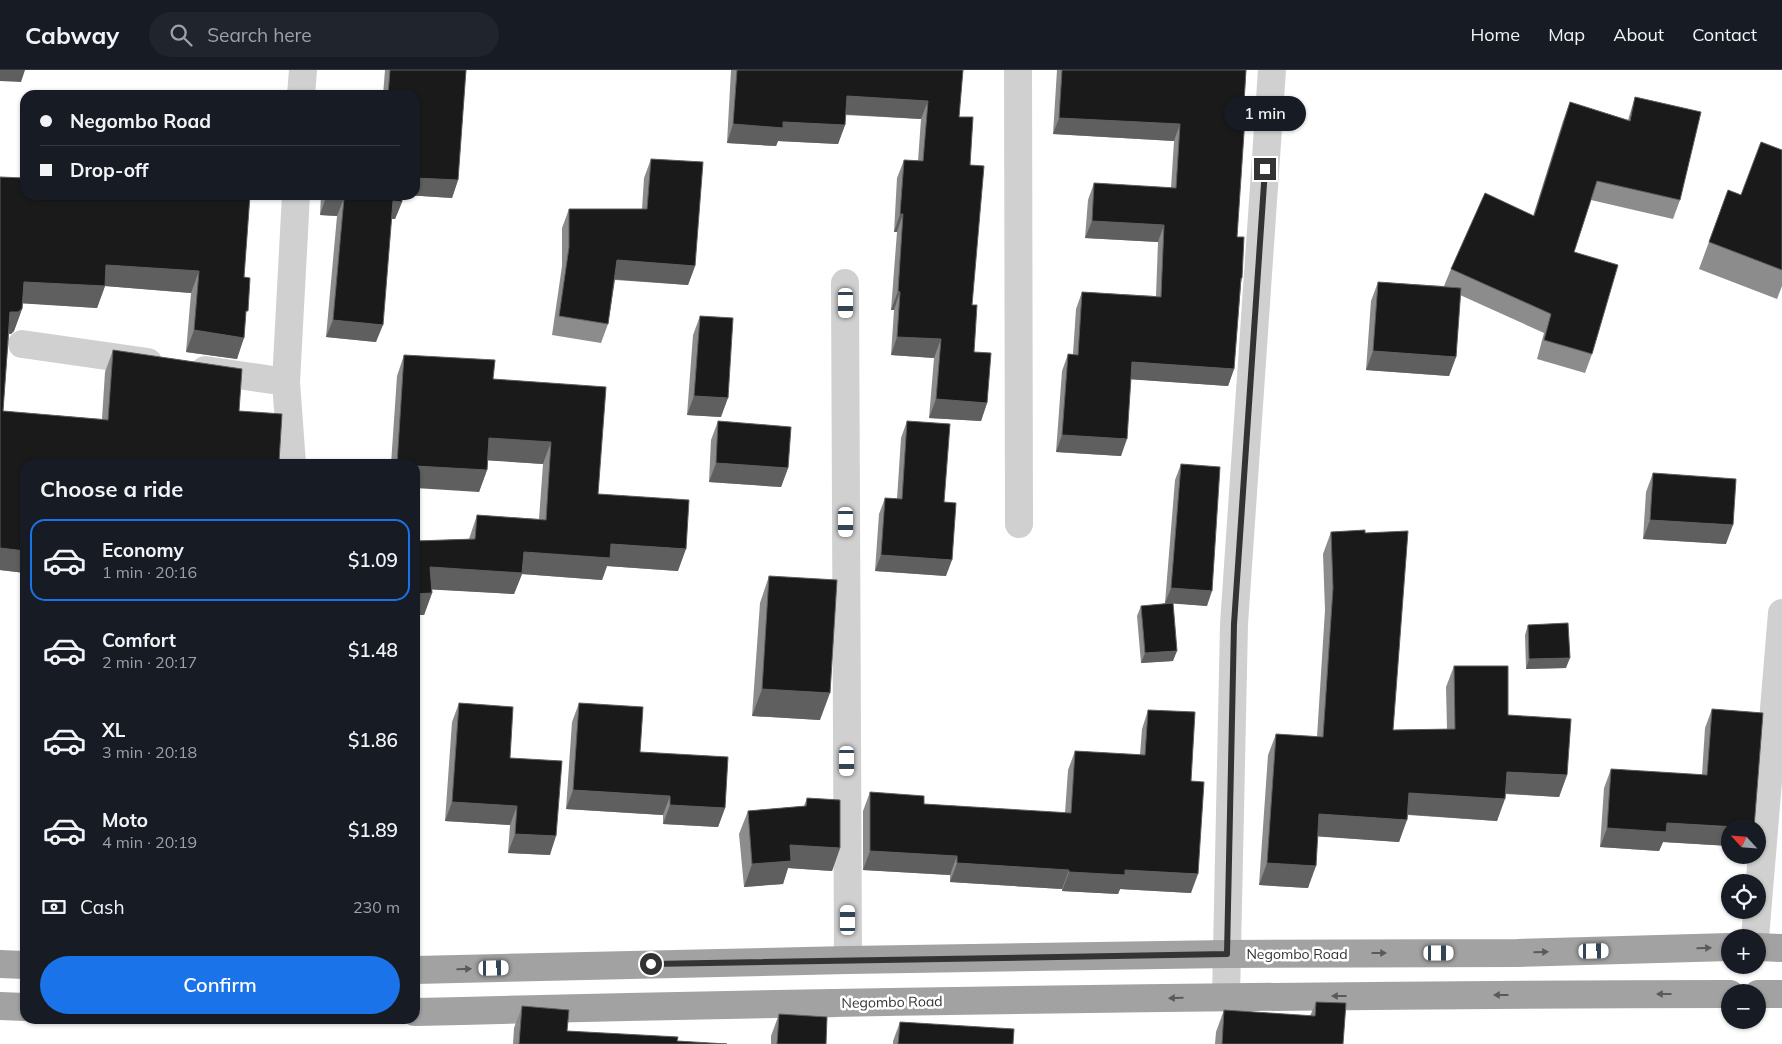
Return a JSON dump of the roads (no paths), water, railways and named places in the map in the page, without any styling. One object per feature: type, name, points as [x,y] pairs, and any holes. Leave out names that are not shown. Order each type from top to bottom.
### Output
[{"type":"highway","name":"Negombo Road","points":[[420,970],[848,960],[1227,954],[1517,953],[1721,947]]},
{"type":"highway","points":[[1766,947],[1782,948]]},
{"type":"highway","points":[[0,964],[20,965]]},
{"type":"highway","name":"Negombo Road","points":[[420,1012],[1226,997],[1721,994]]},
{"type":"highway","points":[[1766,994],[1782,994]]},
{"type":"highway","points":[[0,1006],[20,1007]]},
{"type":"street","points":[[301,90],[303,70]]},
{"type":"street","points":[[1018,70],[1019,524]]},
{"type":"street","points":[[1226,997],[1234,624],[1272,70]]},
{"type":"street","points":[[292,459],[286,382],[296,200]]},
{"type":"street","points":[[846,283],[848,960]]},
{"type":"street","points":[[22,344],[286,382]]},
{"type":"street","points":[[1757,929],[1782,613]]}]
